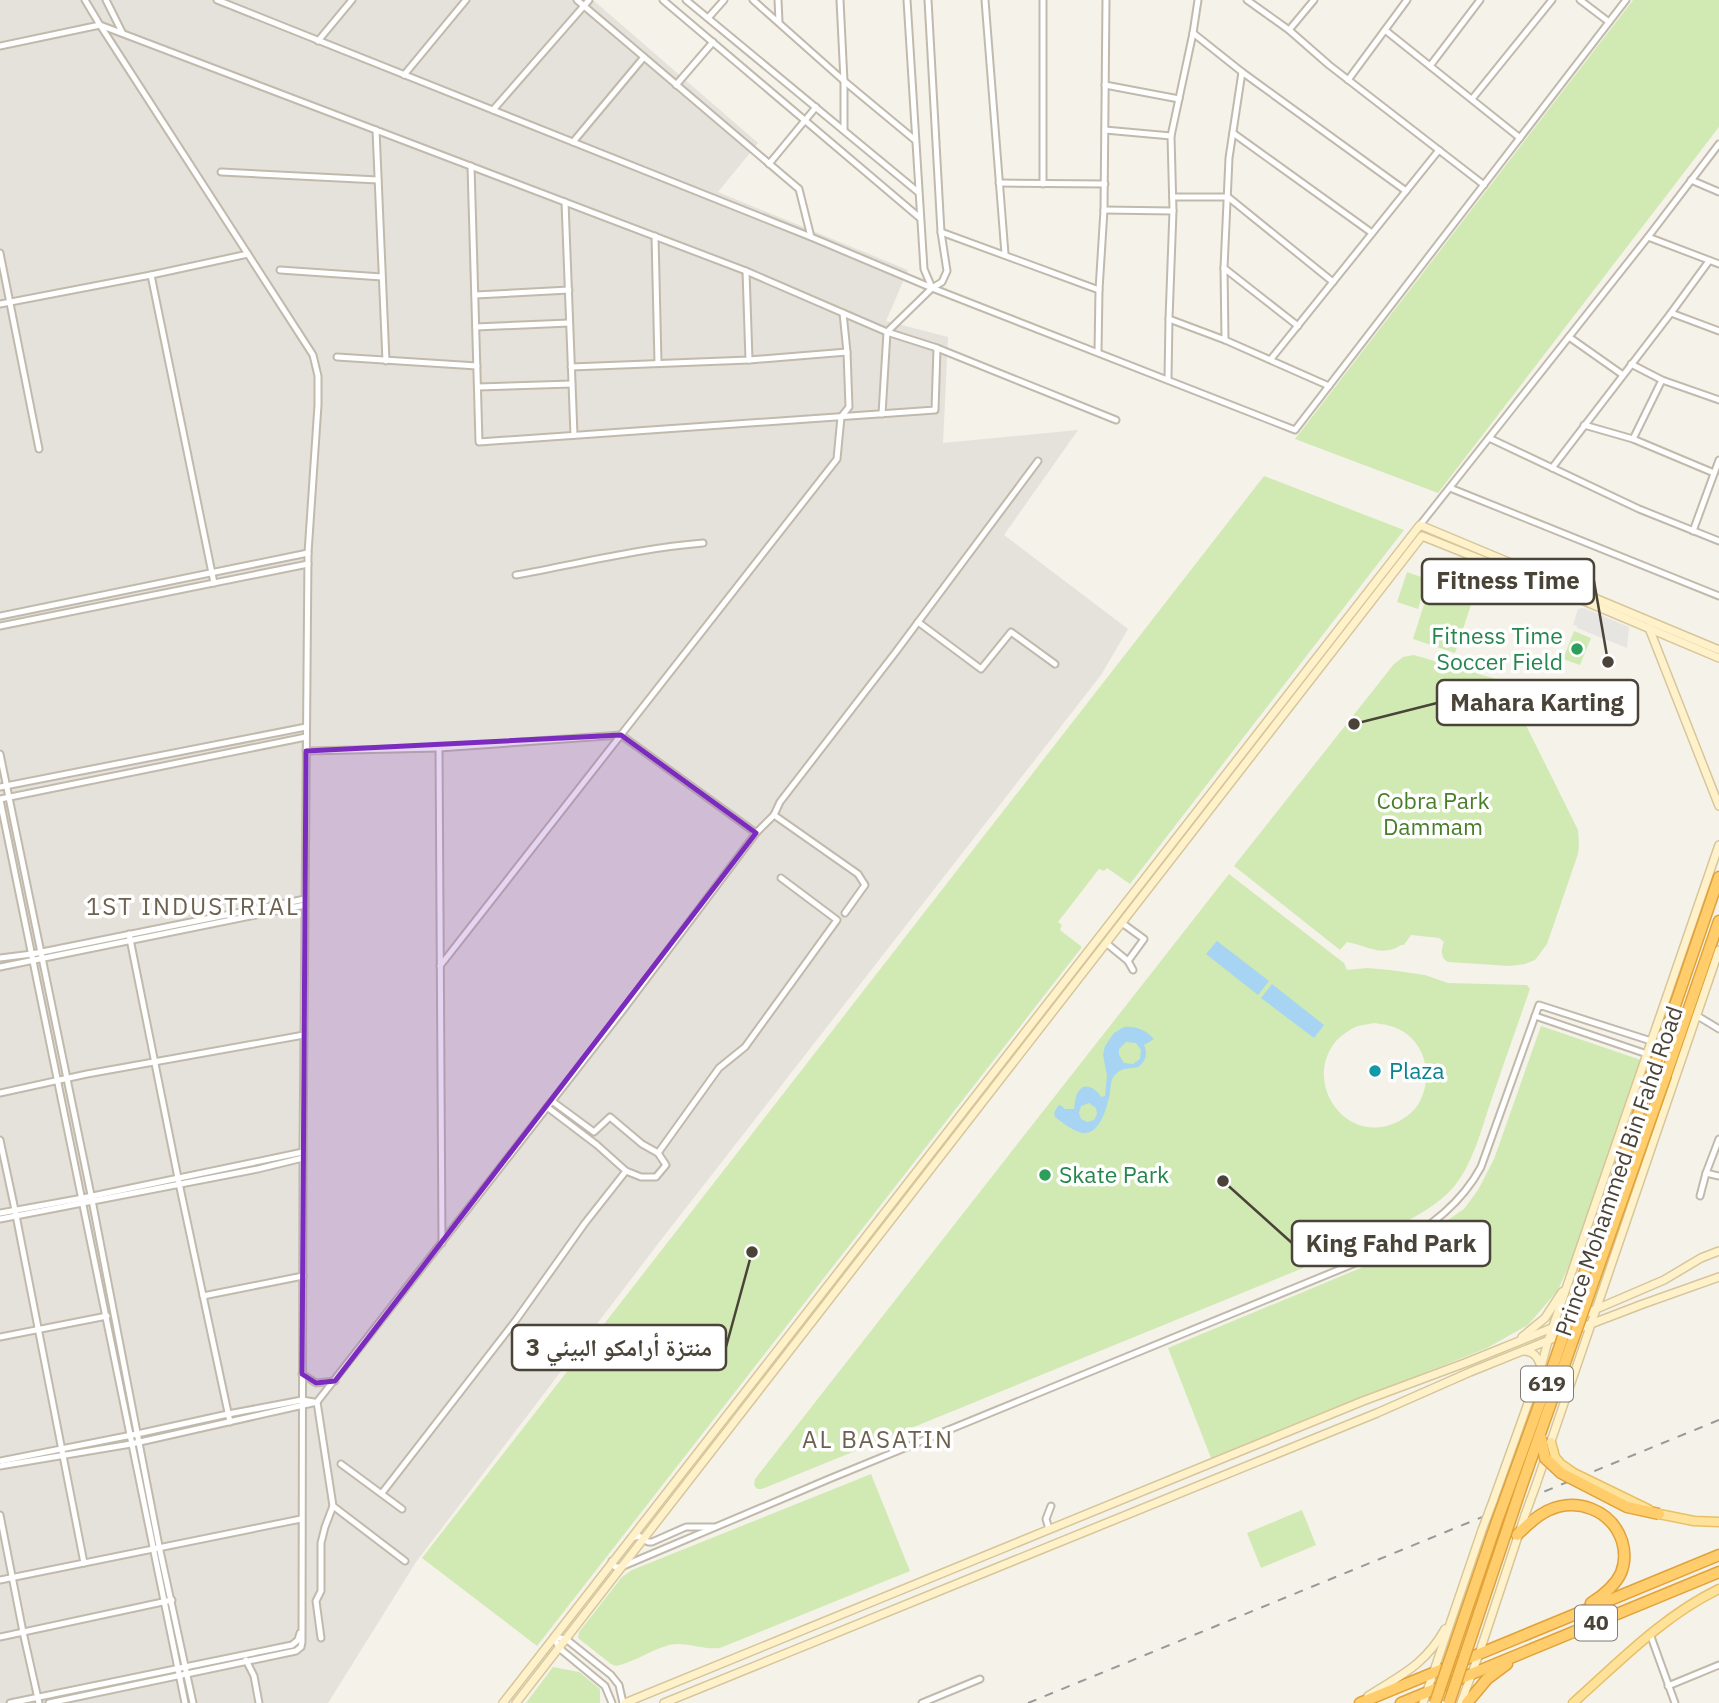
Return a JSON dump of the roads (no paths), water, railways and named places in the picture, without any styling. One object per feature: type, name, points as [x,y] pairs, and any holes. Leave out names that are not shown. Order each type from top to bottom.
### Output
[{"type":"highway","name":"Prince Mohammed Bin Fahd Road","points":[[1435,1703],[1551,1372],[1719,875]]},
{"type":"highway","name":"Prince Mohammed Bin Fahd Road","points":[[1449,1703],[1512,1512],[1719,922]]},
{"type":"highway","points":[[1540,1434],[1545,1458],[1561,1473],[1627,1507],[1659,1514]]},
{"type":"highway","points":[[1517,1535],[1547,1511],[1578,1506],[1593,1508],[1619,1532],[1624,1559],[1621,1573],[1611,1588],[1574,1615]]},
{"type":"highway","name":"40","points":[[1359,1703],[1719,1555]]},
{"type":"highway","name":"40","points":[[1401,1703],[1719,1574]]},
{"type":"highway","points":[[1467,1703],[1487,1679],[1518,1656]]},
{"type":"main road","points":[[1551,1442],[1555,1457],[1574,1473],[1659,1514],[1694,1521],[1719,1522]]},
{"type":"main road","points":[[1573,1703],[1673,1615],[1719,1588]]},
{"type":"street","points":[[10,1703],[39,1700],[178,1668],[187,1671],[246,1662],[296,1651],[302,1642],[308,553],[318,376],[313,355],[85,0]]},
{"type":"street","points":[[106,0],[122,33]]},
{"type":"street","points":[[217,0],[932,288],[1295,430],[1626,0]]},
{"type":"street","points":[[318,40],[352,0]]},
{"type":"street","points":[[404,75],[466,0]]},
{"type":"street","points":[[577,0],[799,189],[811,237]]},
{"type":"street","points":[[493,110],[589,0]]},
{"type":"street","points":[[663,0],[920,218]]},
{"type":"street","points":[[686,0],[918,192]]},
{"type":"street","points":[[708,18],[724,0]]},
{"type":"street","points":[[753,0],[915,140]]},
{"type":"street","points":[[778,0],[779,22]]},
{"type":"street","points":[[840,0],[844,131]]},
{"type":"street","points":[[907,0],[924,269],[932,288]]},
{"type":"street","points":[[881,414],[887,332],[932,288],[942,282],[947,271],[941,232],[928,0]]},
{"type":"street","points":[[985,0],[1005,254]]},
{"type":"street","points":[[1043,0],[1043,184]]},
{"type":"street","points":[[1098,352],[1105,184],[1106,0]]},
{"type":"street","points":[[1168,379],[1173,211],[1171,136],[1194,33],[1198,0]]},
{"type":"street","points":[[1247,0],[1289,30],[1348,80],[1484,185]]},
{"type":"street","points":[[1289,30],[1314,0]]},
{"type":"street","points":[[1348,80],[1407,0]]},
{"type":"street","points":[[1430,66],[1480,0]]},
{"type":"street","points":[[1472,99],[1552,0]]},
{"type":"street","points":[[1580,0],[1609,22]]},
{"type":"street","points":[[0,46],[100,24],[746,271],[887,332],[937,348],[1116,420]]},
{"type":"street","points":[[1385,30],[1520,138]]},
{"type":"street","points":[[1194,33],[1242,72],[1406,191]]},
{"type":"street","points":[[677,85],[713,42]]},
{"type":"street","points":[[573,142],[644,57]]},
{"type":"street","points":[[1225,340],[1224,268],[1229,158],[1242,72]]},
{"type":"street","points":[[1105,85],[1179,99]]},
{"type":"street","points":[[769,164],[816,107]]},
{"type":"street","points":[[376,130],[386,361]]},
{"type":"street","points":[[1105,130],[1171,136]]},
{"type":"street","points":[[1233,133],[1372,233]]},
{"type":"street","points":[[516,1703],[1133,909],[1180,834],[1241,754],[1719,144]]},
{"type":"street","points":[[1271,359],[1439,150]]},
{"type":"street","points":[[471,166],[479,442],[935,410],[937,348]]},
{"type":"street","points":[[220,172],[378,180]]},
{"type":"street","points":[[1691,180],[1719,192]]},
{"type":"street","points":[[999,183],[1105,184]]},
{"type":"street","points":[[1173,197],[1228,197],[1333,282]]},
{"type":"street","points":[[565,202],[574,435]]},
{"type":"street","points":[[1104,210],[1173,211]]},
{"type":"street","points":[[941,232],[1100,290]]},
{"type":"street","points":[[655,236],[658,363]]},
{"type":"street","points":[[1648,237],[1719,264]]},
{"type":"street","points":[[0,253],[39,450]]},
{"type":"street","points":[[0,304],[248,254]]},
{"type":"street","points":[[1552,468],[1709,261]]},
{"type":"street","points":[[1224,268],[1297,326]]},
{"type":"street","points":[[280,271],[383,277]]},
{"type":"street","points":[[746,271],[749,360]]},
{"type":"street","points":[[151,275],[214,583]]},
{"type":"street","points":[[475,295],[569,289]]},
{"type":"street","points":[[440,966],[837,459],[841,416],[849,407],[844,313]]},
{"type":"street","points":[[1671,313],[1719,331]]},
{"type":"street","points":[[1169,319],[1271,359],[1329,386]]},
{"type":"street","points":[[476,327],[569,323]]},
{"type":"street","points":[[1569,337],[1623,375]]},
{"type":"street","points":[[572,366],[749,360],[847,352]]},
{"type":"street","points":[[337,357],[477,366]]},
{"type":"street","points":[[1631,364],[1662,380],[1719,400]]},
{"type":"street","points":[[1633,439],[1662,380]]},
{"type":"street","points":[[478,387],[572,384]]},
{"type":"street","points":[[1584,425],[1633,439],[1714,473]]},
{"type":"street","points":[[1489,438],[1639,509],[1719,541]]},
{"type":"street","points":[[1693,531],[1719,460]]},
{"type":"street","points":[[0,1466],[131,1444],[138,1438],[228,1414],[317,1402],[552,1101],[756,833],[774,815],[780,802],[1038,461]]},
{"type":"street","points":[[1450,488],[1719,596]]},
{"type":"street","points":[[503,1703],[1126,903],[1187,839],[1422,536],[1420,525]]},
{"type":"street","points":[[1420,525],[1648,624],[1719,658]]},
{"type":"street","points":[[1422,536],[1719,650]]},
{"type":"street","points":[[516,575],[660,548],[703,544]]},
{"type":"street","points":[[0,616],[308,553]]},
{"type":"street","points":[[0,626],[308,564]]},
{"type":"street","points":[[1376,581],[1383,587]]},
{"type":"street","points":[[141,587],[144,597]]},
{"type":"street","points":[[61,604],[62,613]]},
{"type":"street","points":[[918,622],[981,669],[1011,632],[1055,664]]},
{"type":"street","points":[[1648,624],[1719,806]]},
{"type":"street","points":[[1312,662],[1320,668]]},
{"type":"street","points":[[3,786],[306,727]]},
{"type":"street","points":[[306,751],[439,748],[621,735],[756,833]]},
{"type":"street","points":[[254,737],[255,747]]},
{"type":"street","points":[[192,1694],[184,1699],[0,800],[9,796],[306,737]]},
{"type":"street","points":[[439,748],[442,1242]]},
{"type":"street","points":[[0,754],[3,786],[9,796],[159,1546],[194,1703]]},
{"type":"street","points":[[1241,754],[1248,760]]},
{"type":"street","points":[[141,759],[145,769]]},
{"type":"street","points":[[774,815],[858,874],[865,885],[845,913]]},
{"type":"street","points":[[1180,834],[1187,839]]},
{"type":"street","points":[[1423,1703],[1719,845]]},
{"type":"street","points":[[658,1153],[719,1068],[745,1047],[837,920],[781,878]]},
{"type":"street","points":[[0,967],[41,955],[304,902]]},
{"type":"street","points":[[1126,903],[1133,909]]},
{"type":"street","points":[[1122,923],[1144,939],[1128,961]]},
{"type":"street","points":[[130,937],[230,1422]]},
{"type":"street","points":[[1106,943],[1128,961],[1133,970]]},
{"type":"street","points":[[1093,946],[1100,951]]},
{"type":"street","points":[[1461,1703],[1719,952]]},
{"type":"street","points":[[0,958],[33,957]]},
{"type":"street","points":[[612,1561],[615,1567],[621,1567],[1387,1250],[1414,1236],[1447,1210],[1472,1184],[1481,1167],[1539,1005],[1651,1041]]},
{"type":"street","points":[[1696,1015],[1719,1029]]},
{"type":"street","points":[[1535,1016],[1647,1054]]},
{"type":"street","points":[[0,1094],[87,1074],[304,1035]]},
{"type":"street","points":[[995,1071],[1002,1077]]},
{"type":"street","points":[[547,1107],[626,1171],[641,1177],[656,1177],[666,1166],[658,1153],[642,1144],[610,1117],[594,1132],[552,1101]]},
{"type":"street","points":[[1700,1196],[1719,1139]]},
{"type":"street","points":[[0,1140],[84,1563]]},
{"type":"street","points":[[0,1213],[15,1213],[179,1180],[258,1169],[303,1155]]},
{"type":"street","points":[[923,1163],[930,1169]]},
{"type":"street","points":[[382,1493],[516,1320],[585,1223],[626,1171]]},
{"type":"street","points":[[1706,1173],[1719,1176]]},
{"type":"street","points":[[0,1219],[15,1213]]},
{"type":"street","points":[[554,1637],[566,1639],[615,1679],[624,1703],[1351,1406],[1553,1328],[1664,1280],[1701,1258],[1719,1251]]},
{"type":"street","points":[[843,1266],[850,1272]]},
{"type":"street","points":[[203,1296],[303,1276]]},
{"type":"street","points":[[1515,1342],[1545,1318],[1571,1276]]},
{"type":"street","points":[[664,1703],[675,1701],[1377,1413],[1548,1340],[1719,1277]]},
{"type":"street","points":[[0,1337],[113,1315]]},
{"type":"street","points":[[1523,1351],[1534,1354],[1541,1367]]},
{"type":"street","points":[[772,1358],[780,1364]]},
{"type":"street","points":[[302,1374],[316,1383],[335,1381]]},
{"type":"street","points":[[317,1402],[333,1506],[321,1543],[321,1591],[316,1601],[321,1638]]},
{"type":"street","points":[[0,1461],[129,1436],[138,1438],[230,1422],[302,1404]]},
{"type":"street","points":[[61,1448],[71,1454]]},
{"type":"street","points":[[341,1464],[402,1509]]},
{"type":"street","points":[[679,1477],[687,1482]]},
{"type":"street","points":[[333,1506],[405,1561]]},
{"type":"street","points":[[1049,1529],[1046,1519],[1051,1506]]},
{"type":"street","points":[[0,1515],[39,1700]]},
{"type":"street","points":[[0,1580],[301,1519]]},
{"type":"street","points":[[631,1538],[637,1536],[652,1542],[686,1527],[717,1527]]},
{"type":"street","points":[[0,1637],[172,1600]]},
{"type":"street","points":[[1359,1703],[1422,1660],[1438,1642],[1454,1614]]},
{"type":"street","points":[[49,1703],[179,1676],[187,1671],[244,1654],[292,1645],[298,1640],[302,1623]]},
{"type":"street","points":[[1650,1634],[1675,1703]]},
{"type":"street","points":[[554,1637],[559,1648],[602,1682],[612,1703]]},
{"type":"street","points":[[244,1654],[254,1676],[259,1703]]},
{"type":"street","points":[[1668,1686],[1719,1665]]},
{"type":"street","points":[[922,1703],[980,1679]]},
{"type":"water","points":[[1217,941],[1269,981],[1258,995],[1206,954]]},
{"type":"water","points":[[1272,984],[1324,1025],[1314,1038],[1261,998]]},
{"type":"water","points":[[1124,1027],[1133,1027],[1154,1039],[1144,1045],[1146,1054],[1141,1065],[1122,1070],[1113,1077],[1107,1106],[1097,1127],[1086,1133],[1079,1132],[1055,1117],[1054,1113],[1060,1105],[1065,1109],[1074,1109],[1077,1094],[1084,1087],[1093,1089],[1101,1097],[1105,1096],[1107,1075],[1103,1055],[1105,1046],[1114,1033]],"holes":[[[1126,1042],[1136,1043],[1141,1050],[1140,1059],[1133,1064],[1124,1063],[1119,1055],[1119,1049]],[[1089,1103],[1096,1108],[1097,1114],[1094,1120],[1087,1122],[1081,1119],[1079,1113],[1081,1106]]]},
{"type":"railway","points":[[1028,1703],[1719,1420]]},
{"type":"place","name":"Fitness Time Soccer Field","points":[[1577,649]]},
{"type":"place","name":"Fitness Time","points":[[1608,662]]},
{"type":"place","name":"Mahara Karting","points":[[1354,724]]},
{"type":"place","name":"Plaza","points":[[1375,1071]]},
{"type":"place","name":"Skate Park","points":[[1045,1175]]},
{"type":"place","name":"King Fahd Park","points":[[1223,1181]]},
{"type":"place","name":"منتزة أرامكو البيئي 3","points":[[752,1252]]},
{"type":"district","name":"1ST INDUSTRIAL","points":[[193,907]]},
{"type":"district","name":"AL BASATIN","points":[[878,1440]]},
{"type":"park label","name":"Cobra Park Dammam","points":[[1433,814]]}]
